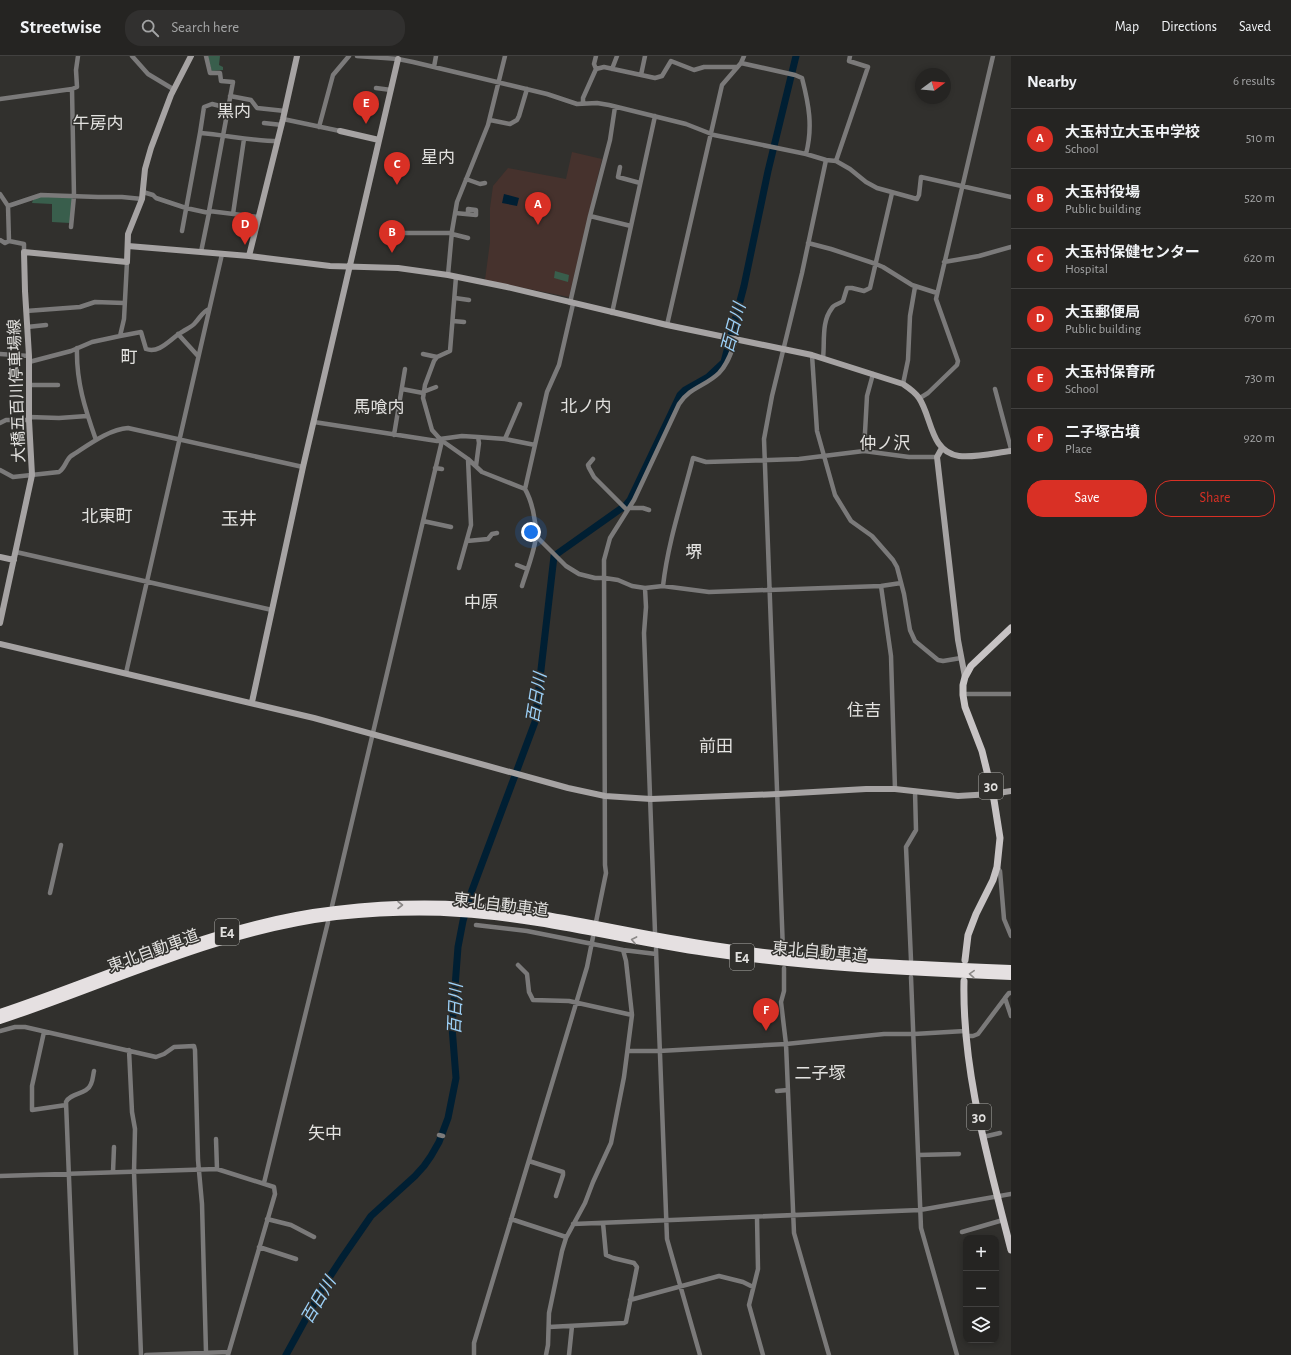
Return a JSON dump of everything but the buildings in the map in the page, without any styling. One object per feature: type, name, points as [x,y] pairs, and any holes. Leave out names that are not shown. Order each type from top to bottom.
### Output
[{"type":"highway","name":"東北自動車道","points":[[0,1013],[213,936],[271,920],[309,913],[378,906],[422,905],[463,909],[697,951],[771,961],[842,968],[1011,976]]},
{"type":"highway","name":"東北自動車道","points":[[0,1020],[183,954],[244,934],[311,920],[366,913],[463,909]]},
{"type":"highway","name":"東北自動車道","points":[[477,911],[546,916],[705,945],[777,955],[860,962],[1011,969]]},
{"type":"main road","name":"30","points":[[964,960],[968,935],[976,914],[993,880],[997,867],[1000,838],[982,751],[965,707],[963,694],[965,677],[971,666],[978,658],[1011,628]]},
{"type":"main road","name":"30","points":[[964,981],[965,1034],[983,1137],[1011,1250]]},
{"type":"street","points":[[0,99],[72,89],[77,87],[76,70],[78,56]]},
{"type":"street","points":[[132,56],[148,74],[173,90]]},
{"type":"street","points":[[120,336],[124,319],[129,231],[142,199],[147,159],[173,90],[191,56]]},
{"type":"street","points":[[201,252],[233,82],[221,81],[220,73],[210,73],[206,56]]},
{"type":"street","points":[[249,256],[283,122],[297,56]]},
{"type":"street","points":[[319,127],[333,75],[349,56]]},
{"type":"street","points":[[357,56],[398,59],[528,89],[577,104],[597,103],[686,124],[711,134],[836,161],[877,188],[917,199],[921,177],[1011,196]]},
{"type":"street","points":[[434,67],[436,56]]},
{"type":"street","points":[[448,275],[457,202],[490,120],[505,56]]},
{"type":"street","points":[[583,103],[583,98],[596,69],[594,64],[596,56]]},
{"type":"street","points":[[612,69],[616,56]]},
{"type":"street","points":[[641,75],[645,56]]},
{"type":"street","points":[[667,325],[722,85],[744,56]]},
{"type":"street","points":[[836,161],[868,67],[849,61],[850,56]]},
{"type":"street","points":[[920,398],[928,393],[957,365],[958,361],[936,299],[993,56]]},
{"type":"street","points":[[596,69],[604,67],[655,78],[663,74],[672,58],[694,70],[704,67],[736,67]]},
{"type":"street","points":[[252,702],[303,467],[398,59]]},
{"type":"street","points":[[740,63],[789,73],[802,78],[808,100],[810,122],[806,154]]},
{"type":"street","points":[[376,88],[391,90]]},
{"type":"street","points":[[71,227],[74,196],[72,89]]},
{"type":"street","points":[[490,120],[510,124],[516,120],[519,116],[528,89]]},
{"type":"street","points":[[230,96],[251,100],[257,108],[285,111]]},
{"type":"street","points":[[182,231],[204,107],[212,104],[228,108]]},
{"type":"street","points":[[525,489],[549,388],[559,365],[590,216],[610,140],[615,107]]},
{"type":"street","points":[[612,313],[655,116]]},
{"type":"street","points":[[264,123],[283,122],[319,127],[379,140]]},
{"type":"street","points":[[200,133],[244,139],[278,141]]},
{"type":"street","points":[[233,214],[244,139]]},
{"type":"street","points":[[784,951],[765,431],[826,160]]},
{"type":"street","points":[[620,167],[618,177],[640,183]]},
{"type":"street","points":[[466,179],[480,184],[485,183]]},
{"type":"street","points":[[143,192],[186,208],[258,217]]},
{"type":"street","points":[[823,358],[824,329],[831,309],[843,301],[847,288],[864,291],[870,288],[892,193]]},
{"type":"street","points":[[0,194],[8,206],[9,242]]},
{"type":"street","points":[[8,206],[41,195],[122,196],[142,199]]},
{"type":"street","points":[[455,213],[468,214]]},
{"type":"street","points":[[590,216],[631,226]]},
{"type":"street","points":[[390,233],[452,233],[468,238]]},
{"type":"street","points":[[0,240],[24,244],[24,252],[127,262]]},
{"type":"street","points":[[808,243],[876,264],[915,286],[937,293]]},
{"type":"street","points":[[128,246],[249,256],[350,268],[398,268],[448,275],[507,287],[612,313],[812,355],[903,384],[920,398],[935,438],[942,448],[949,453],[964,456],[1011,450],[995,389]]},
{"type":"street","points":[[944,262],[979,256],[1011,247]]},
{"type":"street","name":"大橋五百川停車場線","points":[[0,623],[32,475],[24,252]]},
{"type":"street","points":[[126,673],[222,254]]},
{"type":"street","points":[[456,277],[450,351],[437,357],[434,361],[423,393],[424,406],[432,430],[440,439],[468,459],[482,472],[525,489],[528,494],[532,507],[536,536],[522,586]]},
{"type":"street","points":[[903,384],[908,360],[910,316],[915,286]]},
{"type":"street","points":[[455,298],[469,300]]},
{"type":"street","points":[[26,311],[80,307],[95,302],[124,303]]},
{"type":"street","points":[[0,354],[29,359],[52,357],[92,342],[141,332],[144,347],[148,350],[162,347],[178,334],[195,324],[201,315],[209,309]]},
{"type":"street","points":[[453,322],[464,322]]},
{"type":"street","points":[[27,327],[46,325]]},
{"type":"street","points":[[178,334],[198,356]]},
{"type":"street","points":[[596,922],[606,873],[604,796],[604,560],[611,543],[610,538],[679,404],[690,392],[717,375],[724,368],[729,360],[732,339]]},
{"type":"street","points":[[77,348],[76,366],[81,392],[87,416],[96,440]]},
{"type":"street","points":[[423,354],[437,357]]},
{"type":"street","points":[[812,355],[817,431],[835,495],[851,521],[872,536],[893,560],[897,567],[910,630],[916,641],[938,660],[960,658]]},
{"type":"street","points":[[394,435],[405,369]]},
{"type":"street","points":[[864,451],[867,396],[873,374]]},
{"type":"street","points":[[29,385],[58,384]]},
{"type":"street","points":[[402,389],[423,393],[436,387]]},
{"type":"street","points":[[505,439],[520,404]]},
{"type":"street","points":[[0,423],[6,420],[29,418],[87,416]]},
{"type":"street","points":[[314,422],[437,441],[440,439],[462,436],[505,439],[535,445]]},
{"type":"street","points":[[0,470],[13,477],[60,472],[67,459],[96,440],[122,428],[128,428],[303,467]]},
{"type":"street","points":[[476,466],[479,443],[478,437]]},
{"type":"street","points":[[332,906],[423,521],[440,439]]},
{"type":"street","points":[[942,448],[937,457],[960,658],[965,677]]},
{"type":"street","points":[[663,586],[671,540],[693,458],[706,462],[799,459],[864,451],[909,457],[937,457]]},
{"type":"street","points":[[459,568],[471,524],[468,459]]},
{"type":"street","points":[[593,459],[588,465],[592,474],[626,508],[643,508],[649,510]]},
{"type":"street","points":[[435,468],[442,469]]},
{"type":"street","points":[[423,521],[451,528]]},
{"type":"street","points":[[467,541],[488,539],[493,533],[497,533]]},
{"type":"street","points":[[536,536],[572,571],[595,578],[618,580],[632,586],[645,588],[663,586],[709,592],[881,586],[901,583]]},
{"type":"street","points":[[16,552],[272,610]]},
{"type":"street","points":[[0,557],[14,560]]},
{"type":"street","points":[[517,565],[527,569]]},
{"type":"street","points":[[881,586],[891,656],[896,789]]},
{"type":"street","points":[[645,588],[646,607],[644,633],[655,932]]},
{"type":"street","points":[[0,644],[252,702],[372,733],[522,776],[604,796],[651,799],[866,789],[896,789],[958,796],[992,794],[1011,791]]},
{"type":"street","points":[[963,694],[1011,694]]},
{"type":"street","points":[[911,960],[906,847],[916,830],[915,791]]},
{"type":"street","points":[[50,893],[61,845]]},
{"type":"street","points":[[997,867],[1000,871],[1004,919],[1011,936]]},
{"type":"street","points":[[264,1183],[328,922]]},
{"type":"street","points":[[476,925],[527,932],[622,950],[656,951],[667,1239],[700,1355]]},
{"type":"street","points":[[474,1355],[474,1343],[576,1002],[593,937]]},
{"type":"street","points":[[546,1355],[548,1345],[549,1313],[556,1275],[566,1237],[585,1203],[611,1143],[628,1051],[632,1015],[626,961],[622,950]]},
{"type":"street","points":[[518,965],[527,974],[529,992],[531,999],[533,1000],[576,1002],[632,1015]]},
{"type":"street","points":[[784,968],[784,991],[781,1002],[786,1044],[795,1236],[829,1355]]},
{"type":"street","points":[[911,978],[921,1228],[957,1355]]},
{"type":"street","points":[[628,1051],[659,1051],[786,1044],[884,1034],[965,1034],[973,1036],[978,1034],[1009,993],[1011,993]]},
{"type":"street","points":[[1005,998],[1011,1016]]},
{"type":"street","points":[[0,1031],[19,1026],[156,1057],[164,1054],[174,1047],[194,1046],[206,1352]]},
{"type":"street","points":[[44,1032],[32,1086],[32,1110],[66,1105]]},
{"type":"street","points":[[129,1050],[132,1112],[135,1129],[134,1172],[141,1355]]},
{"type":"street","points":[[76,1355],[66,1105],[67,1100],[70,1097],[87,1090],[91,1085],[94,1071]]},
{"type":"street","points":[[777,1091],[788,1090]]},
{"type":"street","points":[[983,1137],[1000,1133]]},
{"type":"street","points":[[216,1139],[217,1169]]},
{"type":"street","points":[[113,1172],[114,1147]]},
{"type":"street","points":[[918,1155],[959,1154]]},
{"type":"street","points":[[529,1161],[563,1172],[556,1196]]},
{"type":"street","points":[[0,1176],[217,1169],[274,1187],[275,1194],[228,1353],[206,1352],[146,1355]]},
{"type":"street","points":[[573,1224],[920,1210],[1011,1194]]},
{"type":"street","points":[[757,1217],[758,1269],[749,1304],[763,1355]]},
{"type":"street","points":[[267,1219],[291,1225],[314,1237]]},
{"type":"street","points":[[511,1219],[566,1237]]},
{"type":"street","points":[[962,1232],[1003,1220]]},
{"type":"street","points":[[549,1327],[624,1323],[627,1321],[636,1265],[634,1263],[612,1258],[606,1255],[603,1223]]},
{"type":"street","points":[[259,1247],[296,1259]]},
{"type":"street","points":[[630,1300],[719,1276],[743,1282],[753,1287]]},
{"type":"street","points":[[570,1355],[572,1326]]},
{"type":"shaded area","points":[[572,152],[602,159],[569,297],[485,280],[490,242],[490,208],[493,186],[508,168],[566,179]]},
{"type":"green space","points":[[207,56],[220,56],[219,65],[223,67],[223,70],[212,71]]},
{"type":"green space","points":[[41,196],[73,197],[70,223],[52,222],[52,204],[32,203],[33,200]]},
{"type":"green space","points":[[555,271],[569,275],[568,282],[554,278]]},
{"type":"water","points":[[504,194],[519,198],[517,206],[502,203]]},
{"type":"waterway","name":"百日川","points":[[286,1355],[325,1284],[371,1216],[415,1176],[424,1166],[439,1142],[448,1118],[456,1078],[452,1027],[458,947],[463,921],[471,893],[535,722],[554,556],[626,505],[630,500],[680,395],[685,390],[708,377],[724,362],[744,286],[768,171],[796,56]]},
{"type":"place","name":"大玉村保育所","points":[[366,124]]},
{"type":"place","name":"大玉村保健センター","points":[[397,185]]},
{"type":"place","name":"大玉村立大玉中学校","points":[[538,225]]},
{"type":"place","name":"大玉郵便局","points":[[245,245]]},
{"type":"place","name":"大玉村役場","points":[[392,253]]},
{"type":"place","name":"二子塚古墳","points":[[766,1031]]},
{"type":"district","name":"黒内","points":[[234,111]]},
{"type":"district","name":"午房内","points":[[98,123]]},
{"type":"district","name":"星内","points":[[438,157]]},
{"type":"district","name":"町","points":[[129,357]]},
{"type":"district","name":"北ノ内","points":[[586,406]]},
{"type":"district","name":"馬喰内","points":[[379,407]]},
{"type":"district","name":"仲ノ沢","points":[[885,443]]},
{"type":"district","name":"北東町","points":[[107,516]]},
{"type":"district","name":"玉井","points":[[239,519]]},
{"type":"district","name":"堺","points":[[694,552]]},
{"type":"district","name":"中原","points":[[481,602]]},
{"type":"district","name":"住吉","points":[[864,710]]},
{"type":"district","name":"前田","points":[[716,746]]},
{"type":"district","name":"二子塚","points":[[820,1073]]},
{"type":"district","name":"矢中","points":[[325,1133]]}]
